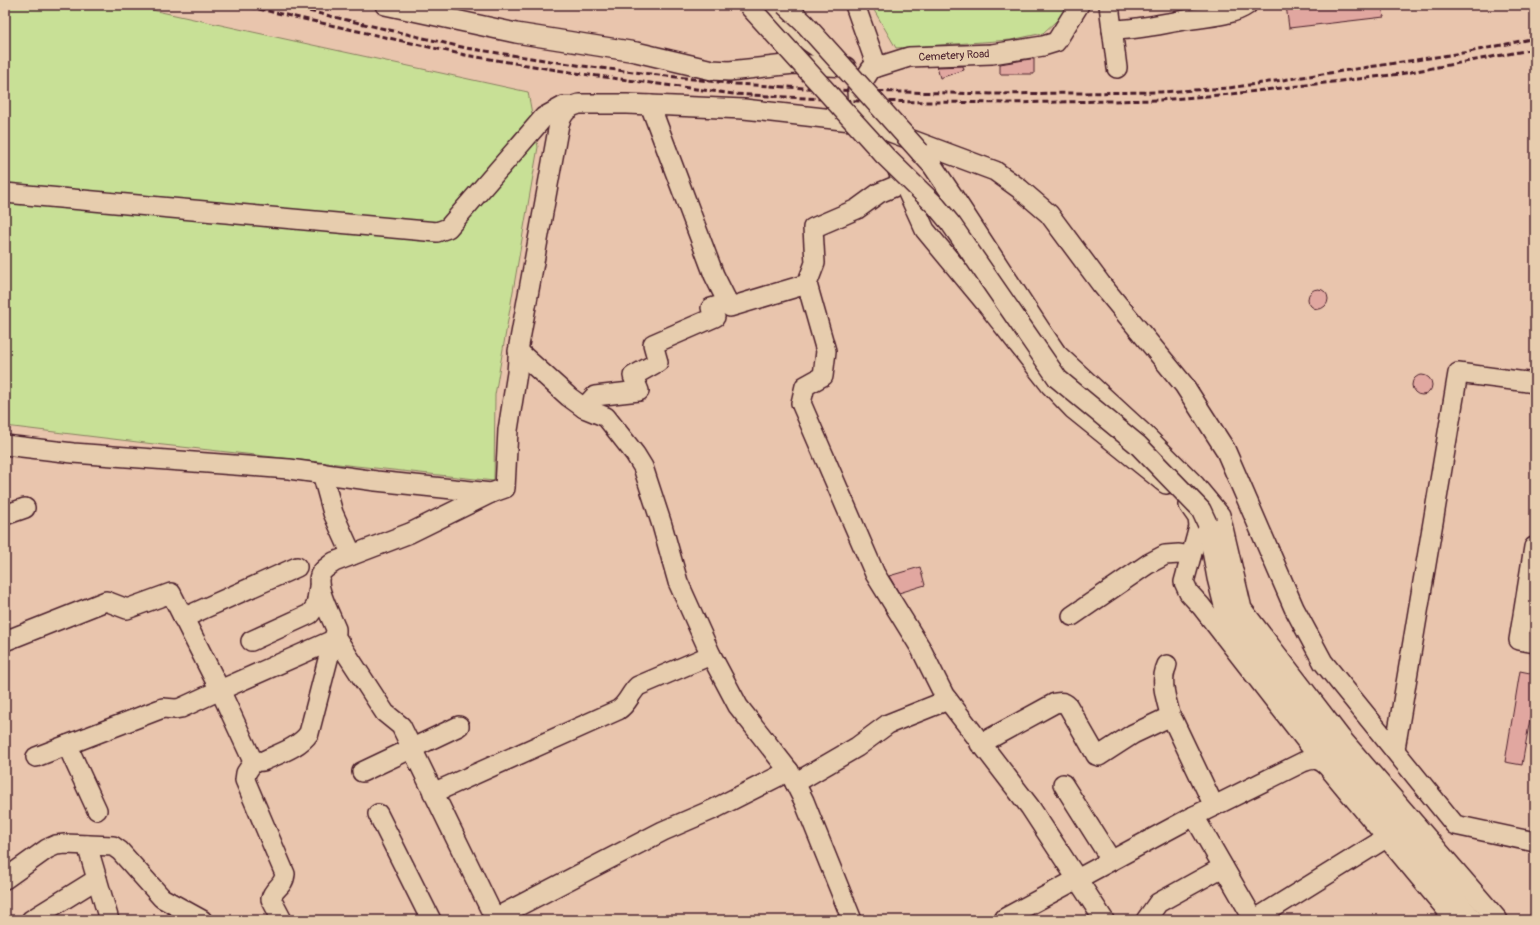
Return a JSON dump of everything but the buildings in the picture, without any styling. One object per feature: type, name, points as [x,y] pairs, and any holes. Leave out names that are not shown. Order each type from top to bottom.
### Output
[{"type":"street","points":[[385,5],[516,33],[636,52],[712,70],[730,70],[794,64],[846,67],[871,74]]},
{"type":"street","points":[[748,5],[885,156],[936,206],[951,224],[1058,379],[1138,445],[1200,510],[1213,519]]},
{"type":"street","points":[[756,5],[846,67]]},
{"type":"street","points":[[785,5],[805,24],[932,165],[1057,354],[1144,434],[1195,485],[1213,519],[1225,578],[1226,614],[1340,762],[1418,852],[1473,920]]},
{"type":"street","points":[[855,5],[871,74]]},
{"type":"street","name":"Cemetery Road","points":[[871,74],[909,57],[992,54],[1043,46],[1056,42],[1079,5]]},
{"type":"street","points":[[1109,5],[1117,68]]},
{"type":"street","points":[[1112,30],[1127,30],[1210,16],[1240,10],[1247,5]]},
{"type":"street","points":[[871,74],[857,91],[858,107],[865,123],[865,132],[890,155],[925,230],[938,244],[1059,396],[1125,452],[1153,472],[1189,505],[1198,518],[1199,527],[1184,582],[1186,589],[1201,606],[1321,760],[1455,920]]},
{"type":"street","points":[[5,193],[437,232],[448,228],[516,147],[544,118],[564,106],[579,104],[744,109],[865,123],[995,171],[1020,189],[1049,214],[1101,284],[1184,385],[1225,449],[1294,608],[1323,662],[1395,749],[1455,825],[1535,842]]},
{"type":"street","points":[[650,105],[714,275],[730,307],[807,284]]},
{"type":"street","points":[[251,641],[310,614],[316,606],[320,576],[327,567],[334,562],[410,533],[491,493],[505,488],[508,430],[517,373],[518,351],[559,124],[566,110],[572,106]]},
{"type":"street","points":[[903,183],[879,193],[856,209],[813,228],[815,263],[807,284],[826,351],[823,376],[805,386],[802,403],[875,574],[920,647],[948,700],[980,744],[1030,807],[1104,920]]},
{"type":"street","points":[[584,408],[595,396],[639,391],[633,376],[658,362],[652,344],[715,317],[711,308],[728,303]]},
{"type":"street","points":[[518,351],[569,398],[584,408],[606,417],[635,454],[643,467],[678,582],[711,655],[738,706],[792,777],[804,801],[852,920]]},
{"type":"street","points":[[1395,749],[1458,373],[1535,383]]},
{"type":"street","points":[[5,445],[73,454],[289,469],[376,481],[491,493]]},
{"type":"street","points":[[322,473],[333,512],[352,556]]},
{"type":"street","points":[[5,515],[25,508]]},
{"type":"street","points":[[1535,548],[1519,640],[1535,643]]},
{"type":"street","points":[[1072,616],[1148,564],[1165,556],[1179,554],[1191,556]]},
{"type":"street","points":[[183,618],[297,567]]},
{"type":"street","points":[[1225,578],[1242,609],[1340,738],[1498,920]]},
{"type":"street","points":[[5,641],[106,601],[127,609],[171,593],[220,690],[251,757],[259,762],[305,740],[311,728],[336,629],[319,587]]},
{"type":"street","points":[[334,638],[385,714],[401,726],[494,920],[662,831],[792,777],[857,747],[888,724],[948,700]]},
{"type":"street","points":[[36,757],[163,708],[180,708],[334,638]]},
{"type":"street","points":[[433,793],[618,710],[625,705],[631,694],[638,686],[711,655]]},
{"type":"street","points":[[1166,665],[1163,684],[1172,718],[1214,806]]},
{"type":"street","points":[[980,744],[1060,702],[1065,702],[1068,706],[1095,753],[1099,756],[1133,734],[1167,718],[1172,718]]},
{"type":"street","points":[[362,772],[459,726]]},
{"type":"street","points":[[67,745],[98,810]]},
{"type":"street","points":[[1005,918],[1194,816],[1302,762],[1310,759],[1321,760]]},
{"type":"street","points":[[254,760],[246,773],[245,780],[285,874],[284,883],[273,893],[271,899],[282,920]]},
{"type":"street","points":[[1063,784],[1111,860]]},
{"type":"street","points":[[378,814],[430,920]]},
{"type":"street","points":[[1194,816],[1254,920],[1386,838]]},
{"type":"street","points":[[5,879],[47,849],[56,845],[113,846],[120,851],[162,898],[202,920]]},
{"type":"street","points":[[86,845],[109,920]]},
{"type":"street","points":[[1146,920],[1158,903],[1223,867]]},
{"type":"street","points":[[31,920],[97,879]]},
{"type":"green space","points":[[5,5],[129,5],[528,92],[538,147],[495,395],[494,481],[154,444],[5,426]]},
{"type":"green space","points":[[871,5],[1068,5],[1067,11],[1043,33],[1011,40],[896,48]]},
{"type":"railway","points":[[241,5],[465,55],[582,74],[734,94],[858,101],[1007,103],[1160,100],[1231,94],[1400,74],[1535,49]]},
{"type":"railway","points":[[283,5],[466,48],[583,66],[735,84],[857,91],[992,94],[1161,92],[1229,88],[1469,52],[1535,38]]}]
